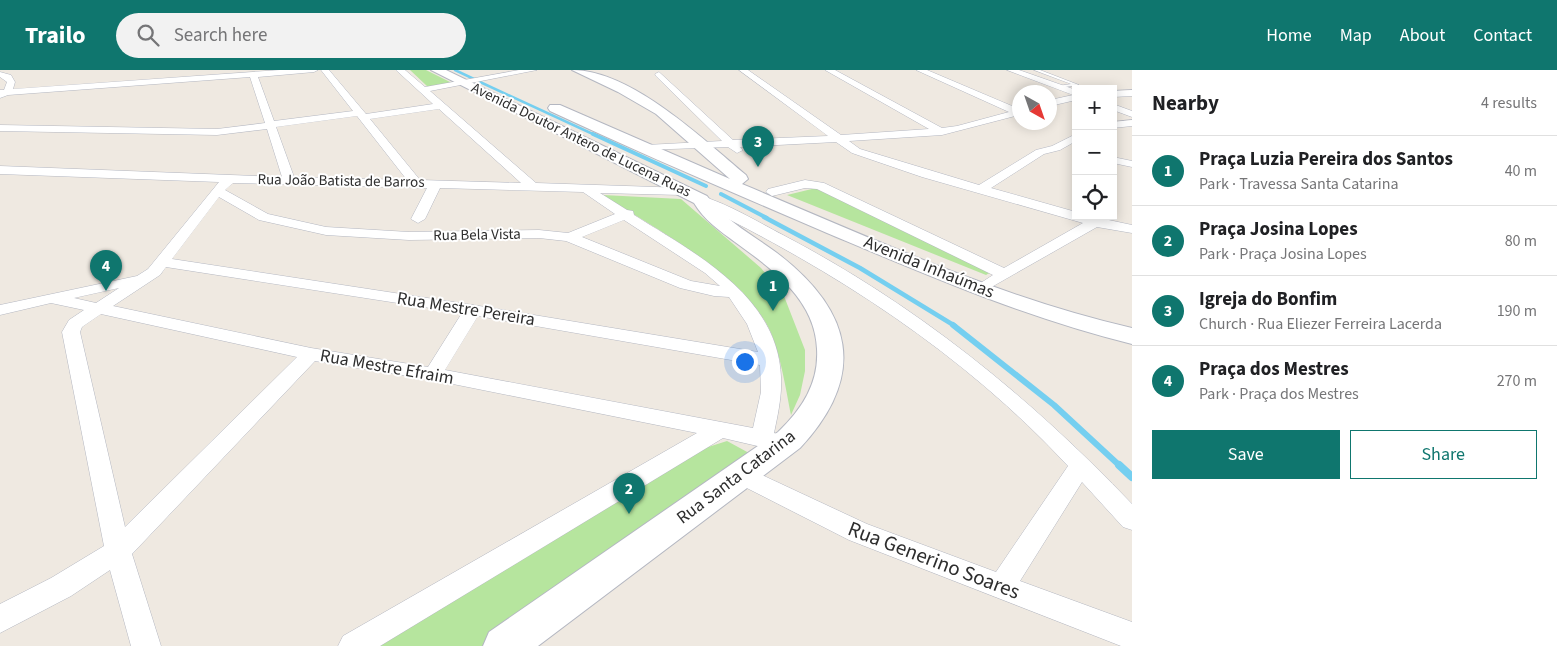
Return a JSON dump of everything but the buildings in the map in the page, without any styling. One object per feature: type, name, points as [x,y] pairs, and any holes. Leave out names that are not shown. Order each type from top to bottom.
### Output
[{"type":"main road","name":"Avenida Doutor Antero de Lucena Ruas","points":[[437,70],[694,196]]},
{"type":"main road","name":"Avenida Doutor Antero de Lucena Ruas","points":[[473,70],[510,86]]},
{"type":"main road","points":[[566,70],[611,90],[635,98]]},
{"type":"main road","points":[[578,70],[622,89],[668,116],[704,149],[733,182],[694,196]]},
{"type":"main road","name":"Avenida Doutor Antero de Lucena Ruas","points":[[544,102],[653,151],[733,182]]},
{"type":"main road","name":"Avenida Inhaúmas","points":[[733,182],[772,192],[992,281],[1064,319],[1132,336]]},
{"type":"main road","name":"Avenida Inhaúmas","points":[[733,182],[1067,308],[1132,322]]},
{"type":"main road","name":"Rua Santa Catarina","points":[[504,646],[741,475],[772,441],[805,425],[816,410],[824,393],[830,371],[831,348],[828,328],[811,295],[795,279],[719,220],[694,196]]},
{"type":"street","points":[[217,70],[224,76]]},
{"type":"street","points":[[3,93],[115,81],[314,70]]},
{"type":"street","points":[[325,70],[416,183]]},
{"type":"street","points":[[400,70],[532,186]]},
{"type":"street","points":[[423,90],[533,70]]},
{"type":"street","points":[[743,70],[856,151],[980,190],[1095,222],[1132,230]]},
{"type":"street","points":[[829,70],[944,132]]},
{"type":"street","points":[[920,70],[1012,109]]},
{"type":"street","points":[[1011,70],[1072,93]]},
{"type":"street","points":[[0,74],[13,71]]},
{"type":"street","points":[[246,73],[271,126],[289,179]]},
{"type":"street","points":[[0,74],[10,79],[3,93]]},
{"type":"street","points":[[660,74],[734,148]]},
{"type":"street","points":[[1117,94],[1132,93]]},
{"type":"street","points":[[1057,101],[1072,96]]},
{"type":"street","points":[[0,128],[210,132],[439,106]]},
{"type":"street","points":[[1117,108],[1132,114]]},
{"type":"street","points":[[653,151],[841,141],[909,140],[1012,114]]},
{"type":"street","points":[[1117,125],[1132,123]]},
{"type":"street","points":[[1117,129],[1132,128]]},
{"type":"street","points":[[980,190],[1041,148],[1072,130]]},
{"type":"street","points":[[1056,148],[1072,139]]},
{"type":"street","points":[[1041,148],[1056,148],[1072,151]]},
{"type":"street","points":[[1117,161],[1132,164]]},
{"type":"street","name":"Rua João Batista de Barros","points":[[0,170],[230,179],[532,186],[694,196]]},
{"type":"street","points":[[146,646],[118,551],[71,332],[75,324],[147,276],[162,262],[217,191],[230,179]]},
{"type":"street","points":[[418,219],[436,183]]},
{"type":"street","points":[[353,646],[721,429],[772,441],[772,390],[768,360],[754,319],[734,292],[710,270],[628,214],[586,189]]},
{"type":"street","name":"Rua Bela Vista","points":[[217,191],[264,218],[326,231],[409,236],[539,234],[569,237],[686,285],[714,292],[734,292]]},
{"type":"street","points":[[694,196],[781,239],[890,305],[1004,393],[1081,465],[1132,520]]},
{"type":"street","points":[[569,237],[628,214]]},
{"type":"street","points":[[992,281],[1095,222]]},
{"type":"street","name":"Rua Mestre Pereira","points":[[162,262],[473,310],[768,360]]},
{"type":"street","points":[[0,310],[147,276]]},
{"type":"street","name":"Rua Mestre Efraim","points":[[54,298],[96,309],[311,354],[433,374],[721,429]]},
{"type":"street","points":[[433,374],[473,310]]},
{"type":"street","points":[[0,619],[61,587],[118,551],[311,354]]},
{"type":"street","points":[[1002,585],[1081,465]]},
{"type":"street","name":"Rua Generino Soares","points":[[741,475],[858,532],[1002,585],[1132,636]]},
{"type":"lane","points":[[1036,70],[1076,85],[1060,87]]},
{"type":"green space","points":[[410,70],[426,70],[452,83],[428,87]]},
{"type":"green space","points":[[816,188],[991,272],[986,275],[787,195]]},
{"type":"green space","points":[[603,195],[681,199],[761,268],[784,296],[805,350],[805,371],[800,395],[791,415],[775,343],[766,323],[752,304],[715,268],[669,236]]},
{"type":"green space","points":[[727,441],[749,453],[576,576],[482,646],[380,646],[702,449]]},
{"type":"waterway","points":[[455,70],[474,79]]},
{"type":"waterway","points":[[480,82],[595,135]]},
{"type":"waterway","points":[[593,134],[706,186]]},
{"type":"waterway","points":[[721,194],[767,218]]},
{"type":"waterway","points":[[764,217],[860,268],[955,326]]},
{"type":"waterway","points":[[953,325],[1054,405],[1120,466]]},
{"type":"waterway","points":[[1119,465],[1132,477]]},
{"type":"place","name":"Igreja do Bonfim","points":[[758,167]]},
{"type":"place","name":"Praça dos Mestres","points":[[106,291]]},
{"type":"place","name":"Praça Luzia Pereira dos Santos","points":[[773,311]]},
{"type":"place","name":"Praça Josina Lopes","points":[[629,514]]}]
